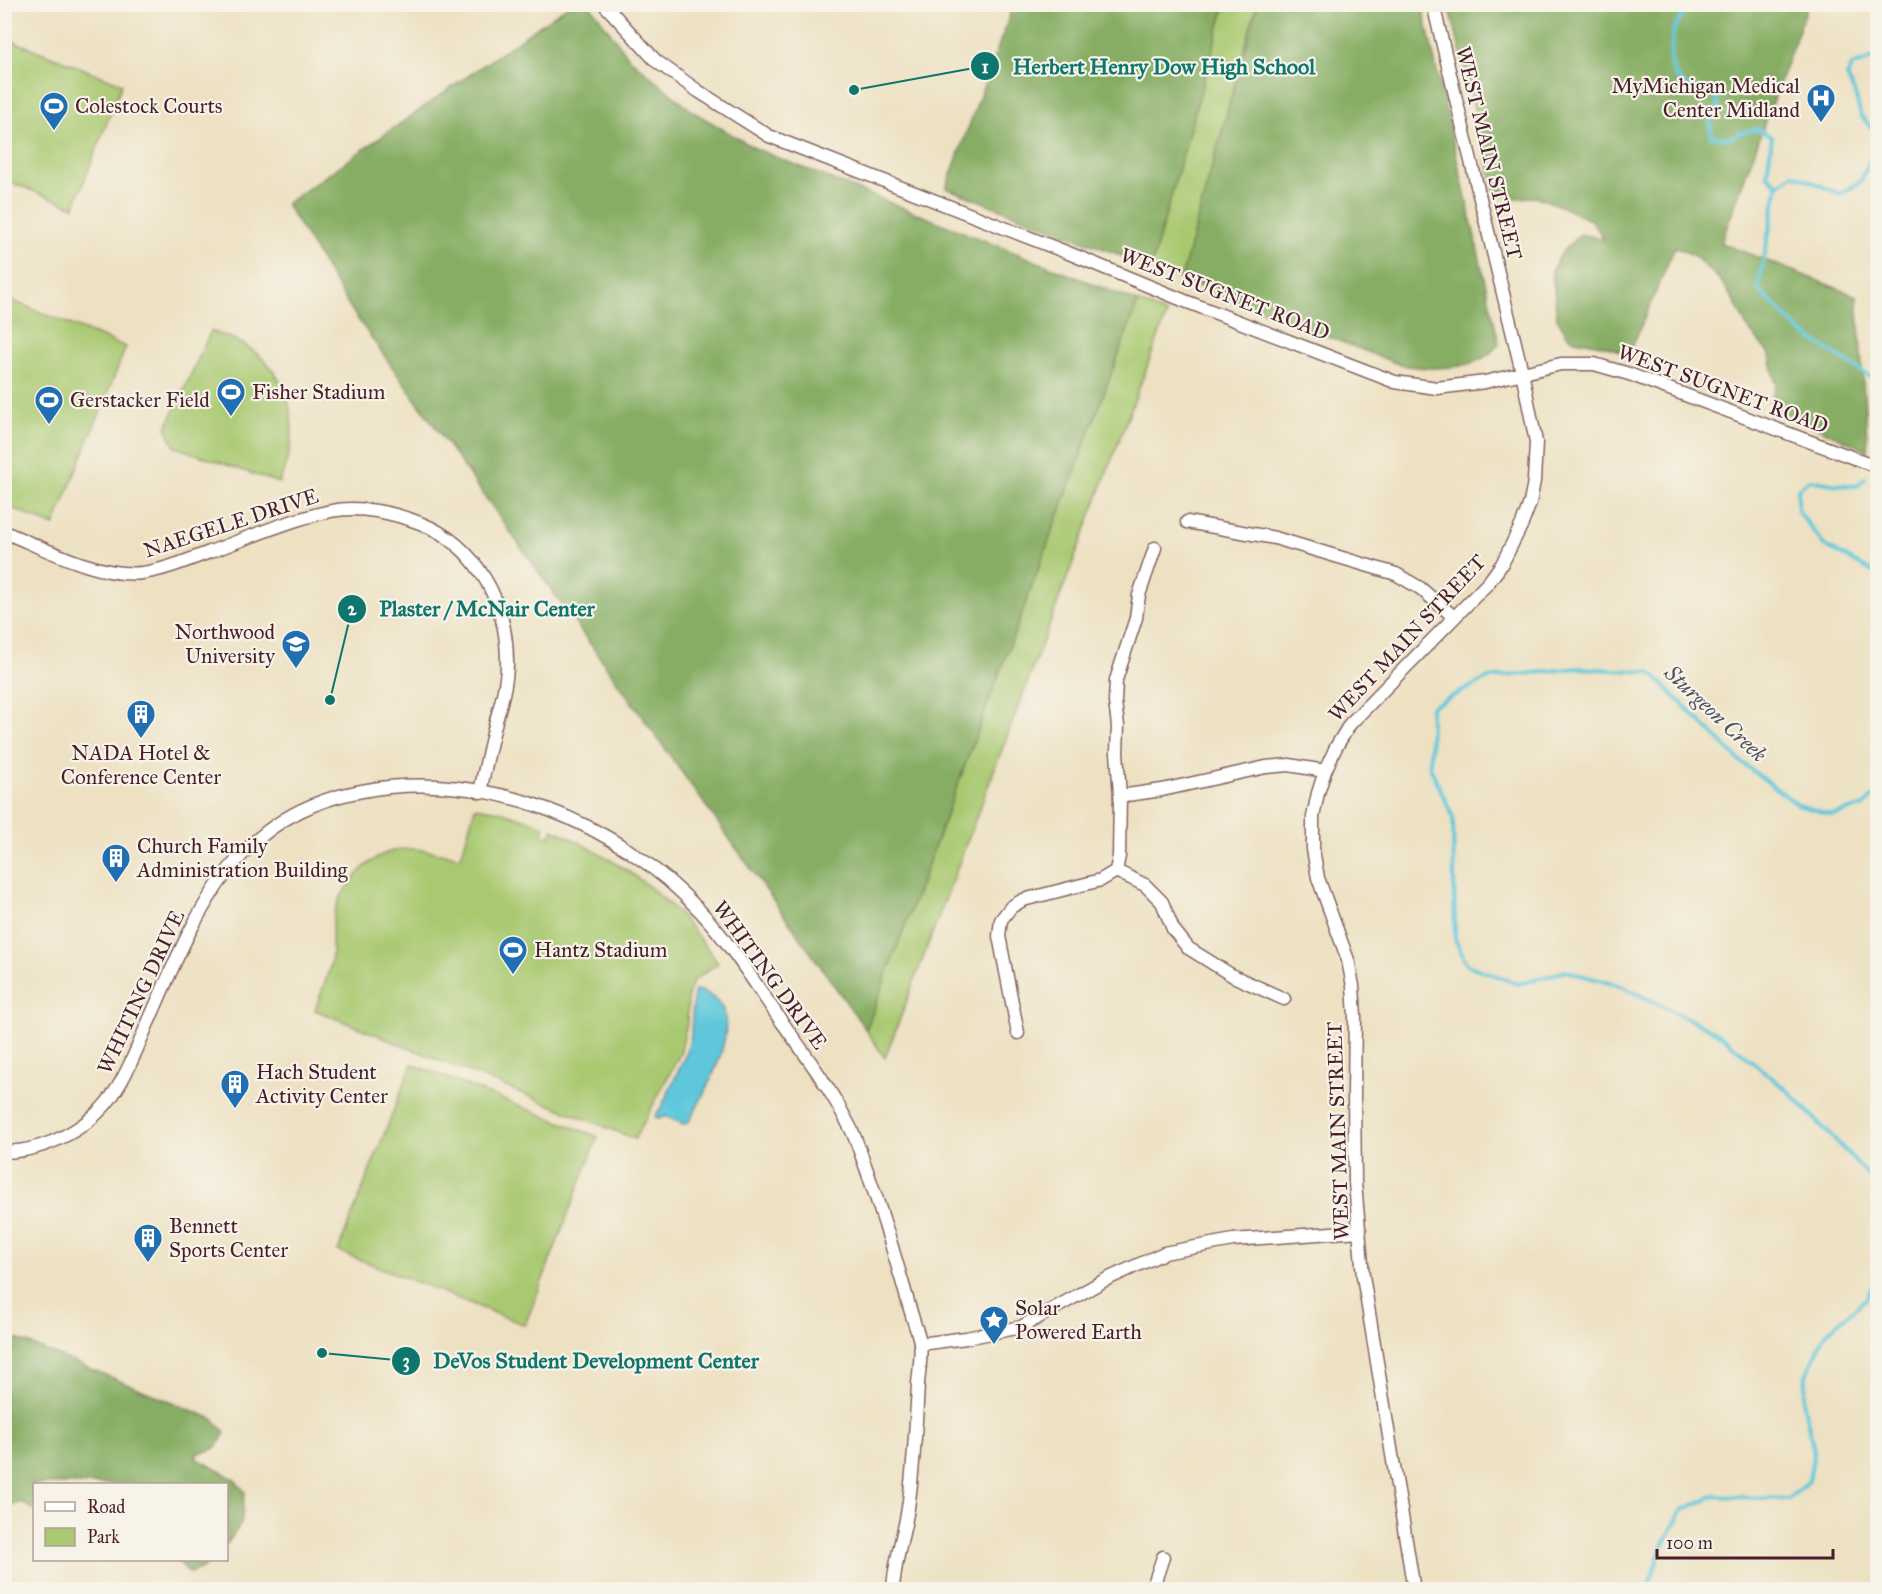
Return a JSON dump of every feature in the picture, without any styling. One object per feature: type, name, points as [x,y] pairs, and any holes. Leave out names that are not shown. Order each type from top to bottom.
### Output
[{"type":"street","name":"WEST SUGNET ROAD","points":[[604,4],[656,61],[698,91],[770,136],[1071,254],[1185,302],[1395,382],[1437,388],[1485,382],[1561,364],[1594,364],[1629,374],[1878,467]]},
{"type":"street","name":"WEST MAIN STREET","points":[[1414,1590],[1363,1276],[1355,1183],[1353,986],[1348,960],[1318,878],[1313,849],[1313,818],[1325,771],[1350,724],[1488,583],[1502,564],[1530,503],[1536,462],[1536,442],[1522,372],[1433,4]]},
{"type":"street","name":"NAEGELE DRIVE","points":[[4,532],[107,571],[141,573],[174,565],[297,519],[335,510],[374,510],[404,517],[430,527],[459,546],[488,580],[506,639],[507,664],[504,692],[480,792]]},
{"type":"street","points":[[1187,522],[1275,538],[1396,574],[1420,588],[1454,617]]},
{"type":"street","points":[[1018,1033],[999,936],[1001,920],[1011,908],[1023,900],[1101,880],[1116,871],[1119,856],[1120,796],[1116,680],[1136,618],[1139,595],[1155,548]]},
{"type":"street","points":[[1120,796],[1162,790],[1266,767],[1289,765],[1325,771]]},
{"type":"street","name":"WHITING DRIVE","points":[[4,1152],[19,1152],[63,1137],[90,1120],[115,1094],[189,930],[212,891],[239,857],[278,823],[302,808],[360,791],[420,786],[480,792],[511,798],[578,822],[612,839],[644,861],[702,912],[730,947],[816,1069],[854,1134],[879,1204],[920,1344],[916,1446],[893,1590]]},
{"type":"street","points":[[1116,871],[1145,885],[1162,902],[1173,929],[1188,948],[1233,976],[1284,999]]},
{"type":"street","points":[[920,1344],[1021,1327],[1105,1280],[1164,1253],[1244,1239],[1360,1232]]},
{"type":"street","points":[[1152,1590],[1163,1557]]},
{"type":"green space","points":[[1014,4],[1225,5],[1151,267],[946,188]]},
{"type":"green space","points":[[569,5],[590,5],[629,58],[692,111],[756,149],[1138,302],[866,1030],[353,312],[286,204]]},
{"type":"green space","points":[[1225,5],[1257,5],[1181,279],[1151,267]]},
{"type":"green space","points":[[1257,5],[1422,5],[1499,343],[1480,360],[1445,368],[1398,364],[1181,279]]},
{"type":"green space","points":[[1449,5],[1808,5],[1721,243],[1857,296],[1868,451],[1772,407],[1770,401],[1776,385],[1770,355],[1747,327],[1721,281],[1693,255],[1675,247],[1629,354],[1575,340],[1567,335],[1557,318],[1552,270],[1563,251],[1580,234],[1604,239],[1592,221],[1556,204],[1537,197],[1515,198],[1495,193]]},
{"type":"green space","name":"Colestock Courts","points":[[5,38],[122,84],[74,207],[5,180]]},
{"type":"green space","name":"Gerstacker Field","points":[[5,298],[126,347],[54,526],[5,505]]},
{"type":"green space","points":[[1138,302],[1167,314],[885,1058],[866,1030]]},
{"type":"green space","name":"Fisher Stadium","points":[[211,331],[237,341],[254,352],[266,362],[283,387],[291,416],[292,432],[289,452],[279,483],[175,447],[166,428]]},
{"type":"green space","name":"Hantz Stadium","points":[[475,807],[500,811],[545,826],[542,834],[550,837],[553,829],[614,862],[670,905],[718,963],[693,981],[688,995],[687,1023],[680,1054],[635,1139],[315,1010],[331,962],[335,910],[354,878],[373,861],[401,849],[419,849],[461,857]]},
{"type":"green space","points":[[412,1064],[598,1137],[525,1325],[338,1251]]},
{"type":"green space","points":[[5,1334],[213,1419],[225,1432],[215,1447],[198,1453],[196,1458],[234,1479],[245,1492],[241,1524],[228,1543],[228,1483],[33,1483],[33,1509],[21,1502],[8,1507],[5,1523]]},
{"type":"green space","points":[[178,1561],[207,1561],[205,1567],[189,1573]]},
{"type":"water","points":[[695,990],[712,997],[722,1008],[726,1023],[724,1040],[712,1077],[688,1123],[683,1124],[665,1116],[659,1119],[655,1116],[687,1052]]},
{"type":"waterway","points":[[1690,4],[1674,29],[1670,60],[1676,77],[1688,86],[1710,91],[1719,104],[1710,121],[1711,137],[1731,138],[1757,129],[1772,137],[1767,175],[1778,185]]},
{"type":"waterway","name":"Sturgeon Creek","points":[[1878,78],[1874,58],[1852,66],[1847,76],[1861,116],[1878,135]]},
{"type":"waterway","name":"Sturgeon Creek","points":[[1878,144],[1860,182],[1840,194],[1793,174],[1778,185],[1758,289],[1801,332],[1878,382]]},
{"type":"waterway","name":"Sturgeon Creek","points":[[1865,478],[1857,486],[1810,480],[1798,489],[1798,511],[1824,545],[1878,575]]},
{"type":"waterway","name":"Sturgeon Creek","points":[[1878,791],[1864,806],[1832,815],[1798,805],[1741,762],[1650,672],[1578,668],[1488,678],[1431,707],[1430,767],[1453,817],[1455,939],[1467,965],[1518,984],[1566,971],[1621,986],[1718,1033],[1790,1093],[1876,1183],[1878,1204]]},
{"type":"waterway","name":"Sturgeon Creek","points":[[1648,1590],[1660,1551],[1682,1510],[1713,1496],[1788,1499],[1809,1481],[1814,1451],[1804,1406],[1806,1375],[1826,1333],[1867,1298],[1878,1271]]},
{"type":"place","name":"Herbert Henry Dow High School","points":[[854,90]]},
{"type":"place","name":"MyMichigan Medical Center Midland","points":[[1821,124]]},
{"type":"place","name":"Colestock Courts","points":[[54,132]]},
{"type":"place","name":"Fisher Stadium","points":[[231,418]]},
{"type":"place","name":"Gerstacker Field","points":[[49,426]]},
{"type":"place","name":"Northwood University","points":[[296,670]]},
{"type":"place","name":"Plaster / McNair Center","points":[[330,700]]},
{"type":"place","name":"NADA Hotel & Conference Center","points":[[141,740]]},
{"type":"place","name":"Church Family Administration Building","points":[[116,884]]},
{"type":"place","name":"Hantz Stadium","points":[[513,976]]},
{"type":"place","name":"Hach Student Activity Center","points":[[235,1110]]},
{"type":"place","name":"Bennett Sports Center","points":[[148,1264]]},
{"type":"place","name":"Solar Powered Earth","points":[[994,1346]]},
{"type":"place","name":"DeVos Student Development Center","points":[[322,1353]]}]
